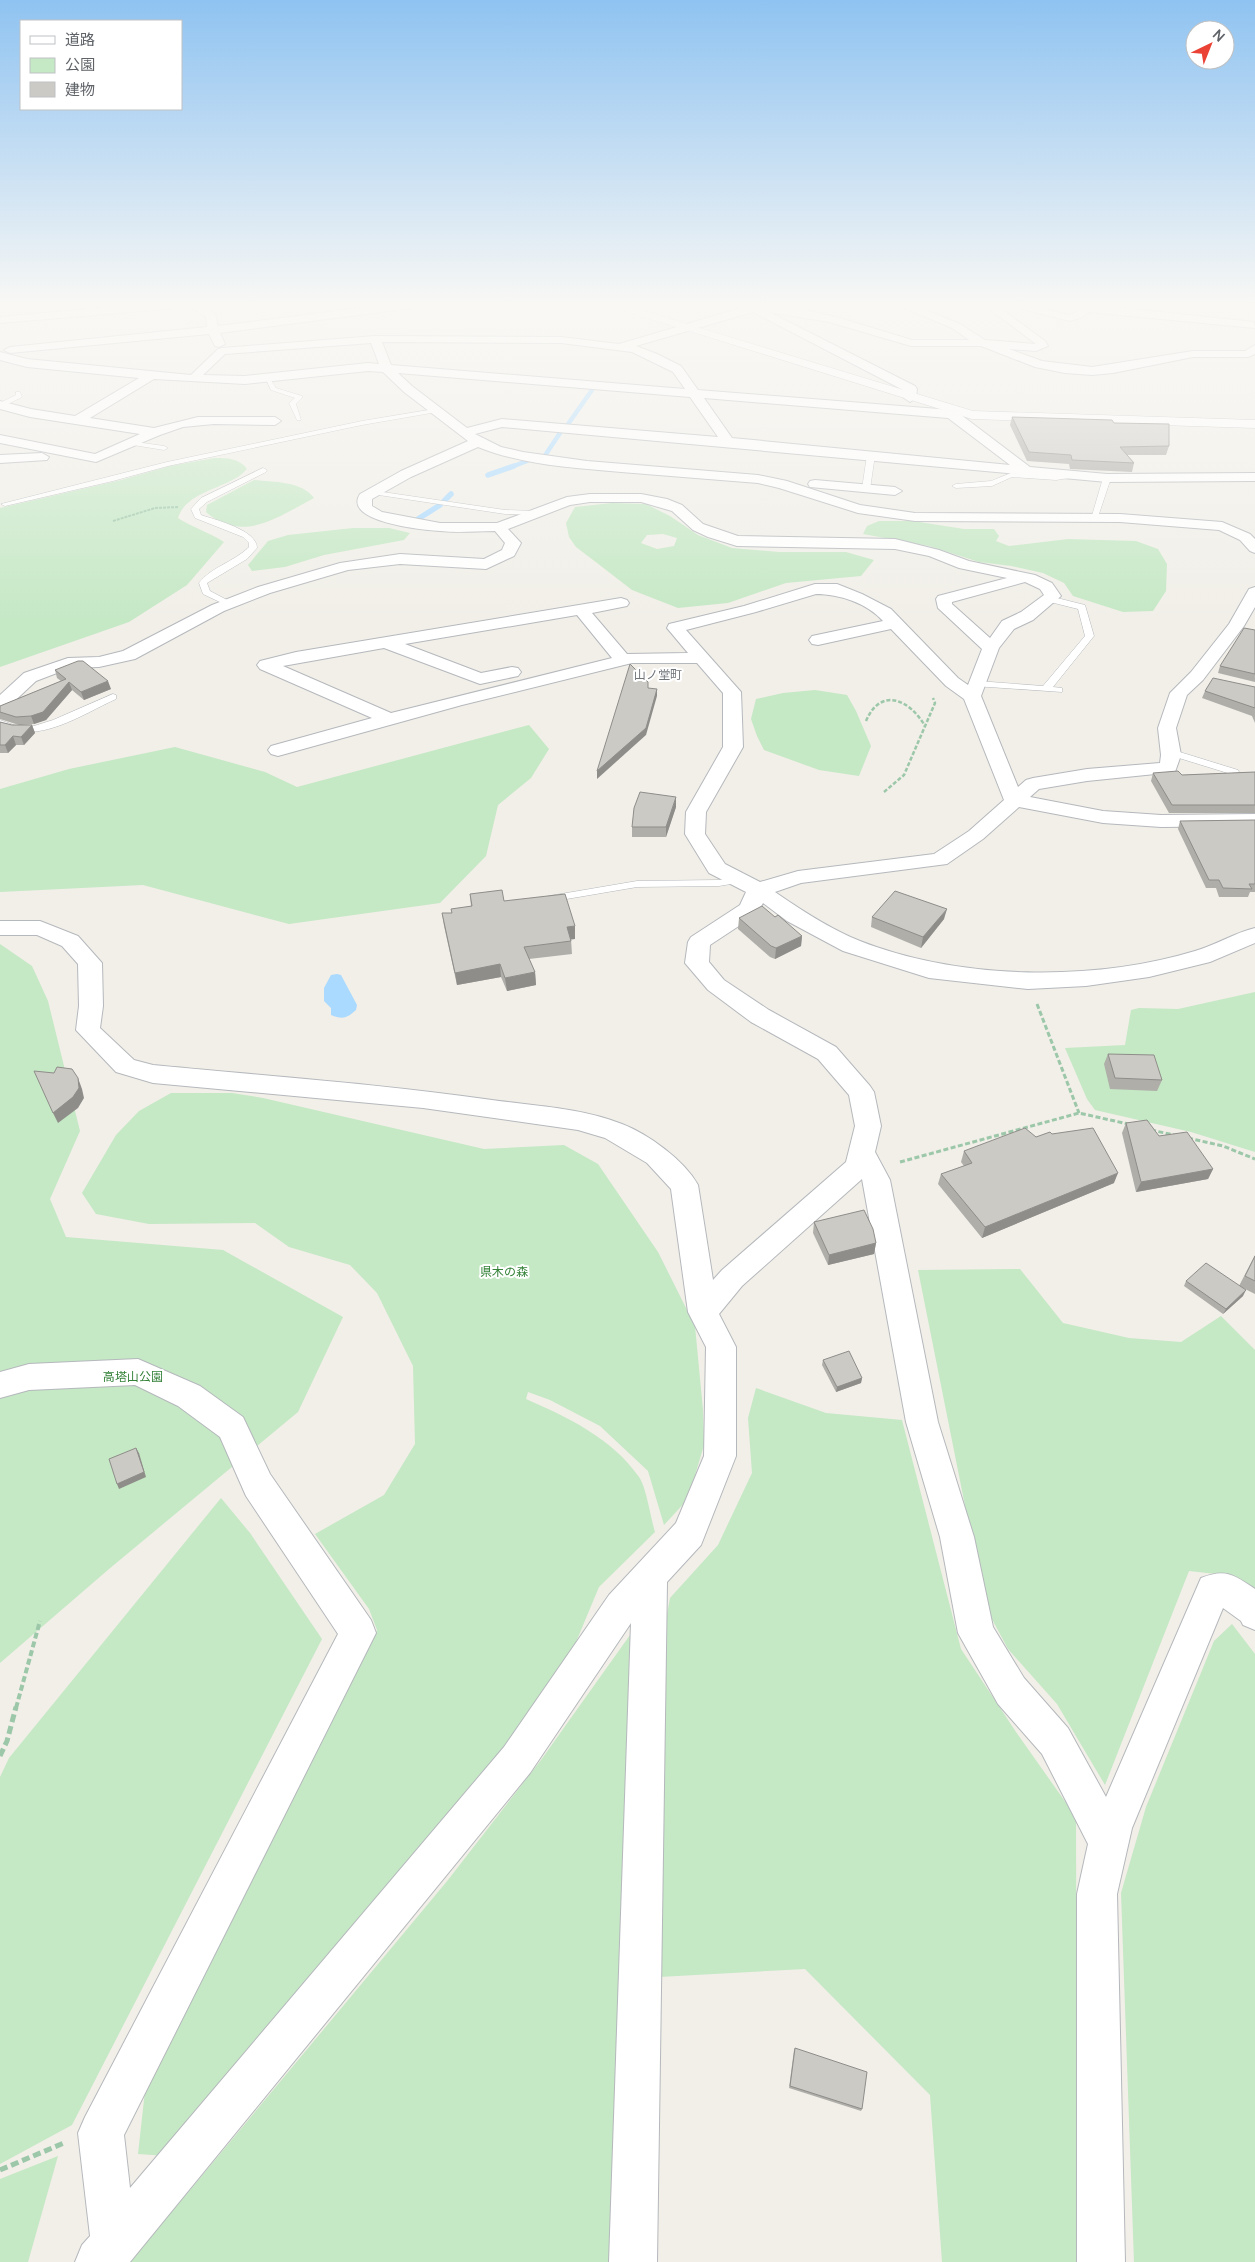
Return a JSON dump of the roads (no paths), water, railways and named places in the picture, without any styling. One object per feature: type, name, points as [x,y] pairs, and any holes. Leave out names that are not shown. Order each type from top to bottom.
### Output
[{"type":"street","points":[[20,411],[155,432]]},
{"type":"street","points":[[78,420],[93,411]]},
{"type":"street","points":[[224,422],[226,411]]},
{"type":"street","points":[[435,411],[478,442],[497,450],[524,456],[587,465],[758,479],[784,485],[858,509],[915,517],[1094,517],[1222,526],[1245,537],[1255,548]]},
{"type":"street","points":[[707,411],[722,431],[727,442]]},
{"type":"street","points":[[934,411],[972,415],[1255,424]]},
{"type":"street","points":[[947,411],[1025,469]]},
{"type":"street","points":[[0,439],[96,458],[171,424],[188,422],[275,421]]},
{"type":"street","points":[[466,432],[502,423],[871,455],[1107,478],[1255,478]]},
{"type":"street","points":[[478,442],[427,463],[372,492],[365,497],[365,508],[378,516],[440,527],[499,527],[567,501],[590,498],[641,498],[662,502],[677,508],[698,526],[712,534],[737,541],[895,544],[934,553],[965,565],[1029,578],[1046,586],[1053,596],[1027,616],[1008,626],[991,648],[975,690]]},
{"type":"street","points":[[704,453],[722,447],[727,442]]},
{"type":"street","points":[[0,459],[79,455]]},
{"type":"street","points":[[587,465],[656,463],[687,458]]},
{"type":"street","points":[[784,485],[794,483],[895,491]]},
{"type":"street","points":[[0,705],[30,677],[68,663],[99,662],[129,655],[229,603],[264,590],[346,566],[400,559],[486,564],[509,553],[513,543],[499,527]]},
{"type":"street","points":[[991,648],[944,605],[944,599],[1029,578]]},
{"type":"street","points":[[1014,800],[975,690],[936,666],[885,614],[856,597],[836,589],[815,589],[750,609],[675,628],[732,692],[733,747],[696,812],[695,834],[717,868],[749,885],[795,916],[851,946],[929,970],[1028,980],[1086,978],[1150,969],[1202,956],[1255,935]]},
{"type":"street","points":[[749,885],[798,877],[940,860],[976,835],[1033,784],[1087,774],[1168,768],[1170,752],[1167,728],[1178,693],[1197,676],[1236,626],[1255,592]]},
{"type":"street","points":[[389,719],[266,665],[296,657],[621,603]]},
{"type":"street","points":[[580,609],[624,660]]},
{"type":"street","points":[[818,640],[895,623]]},
{"type":"street","points":[[1236,626],[1255,630]]},
{"type":"street","points":[[390,644],[480,679],[579,658],[624,660],[702,658]]},
{"type":"street","points":[[278,750],[389,719],[624,660]]},
{"type":"street","points":[[1197,676],[1216,680]]},
{"type":"street","points":[[1014,800],[1103,817],[1161,821],[1255,820]]},
{"type":"street","points":[[749,885],[749,909],[699,942],[697,963],[716,985],[760,1016],[826,1052],[861,1092],[868,1126],[866,1161],[876,1180],[922,1422],[957,1537],[976,1633],[1011,1691],[1055,1741],[1109,1842]]},
{"type":"street","points":[[0,928],[40,928],[70,941],[90,963],[91,1006],[88,1030],[125,1066],[153,1074],[423,1098],[578,1121],[614,1131],[656,1156],[684,1185],[703,1312],[721,1346],[720,1456],[689,1534],[621,1607],[517,1760],[107,2253]]},
{"type":"street","points":[[703,1312],[732,1278],[866,1161]]},
{"type":"street","points":[[0,1385],[29,1377],[138,1372],[189,1396],[232,1427],[258,1484],[358,1633],[101,2133],[107,2253]]},
{"type":"street","points":[[633,2262],[650,1576]]},
{"type":"street","points":[[1101,2262],[1098,1894],[1112,1828],[1213,1590],[1225,1589],[1253,1608],[1255,1613]]},
{"type":"lane","points":[[295,411],[299,419]]},
{"type":"lane","points":[[5,504],[113,480],[167,464],[362,423],[435,411]]},
{"type":"lane","points":[[129,443],[164,448]]},
{"type":"lane","points":[[866,489],[871,455]]},
{"type":"lane","points":[[229,603],[206,592],[202,583],[206,578],[244,557],[253,548],[253,543],[246,535],[198,516],[195,509],[204,500],[264,470]]},
{"type":"lane","points":[[956,486],[996,483],[1004,481],[1010,475],[1056,478],[1083,475]]},
{"type":"lane","points":[[1094,517],[1107,478]]},
{"type":"lane","points":[[372,492],[505,512],[536,514]]},
{"type":"lane","points":[[1046,689],[1090,636],[1082,607],[1049,599]]},
{"type":"lane","points":[[975,690],[1059,690]]},
{"type":"lane","points":[[0,722],[10,728],[27,730],[52,723],[113,697]]},
{"type":"lane","points":[[1170,752],[1234,772]]},
{"type":"lane","points":[[538,901],[637,884],[749,885]]},
{"type":"water","points":[[331,975],[341,975],[357,1005],[356,1010],[345,1017],[331,1015],[331,1008],[324,1001],[324,988]]},
{"type":"waterway","points":[[566,427],[578,411]]},
{"type":"waterway","points":[[544,457],[562,430]]},
{"type":"waterway","points":[[511,467],[527,461]]},
{"type":"waterway","points":[[488,475],[514,466]]},
{"type":"waterway","points":[[444,501],[451,494]]},
{"type":"waterway","points":[[418,519],[440,505]]},
{"type":"district","name":"山ノ堂町","points":[[658,674]]},
{"type":"park label","name":"県木の森","points":[[504,1271]]},
{"type":"park label","name":"高塔山公園","points":[[133,1376]]}]
